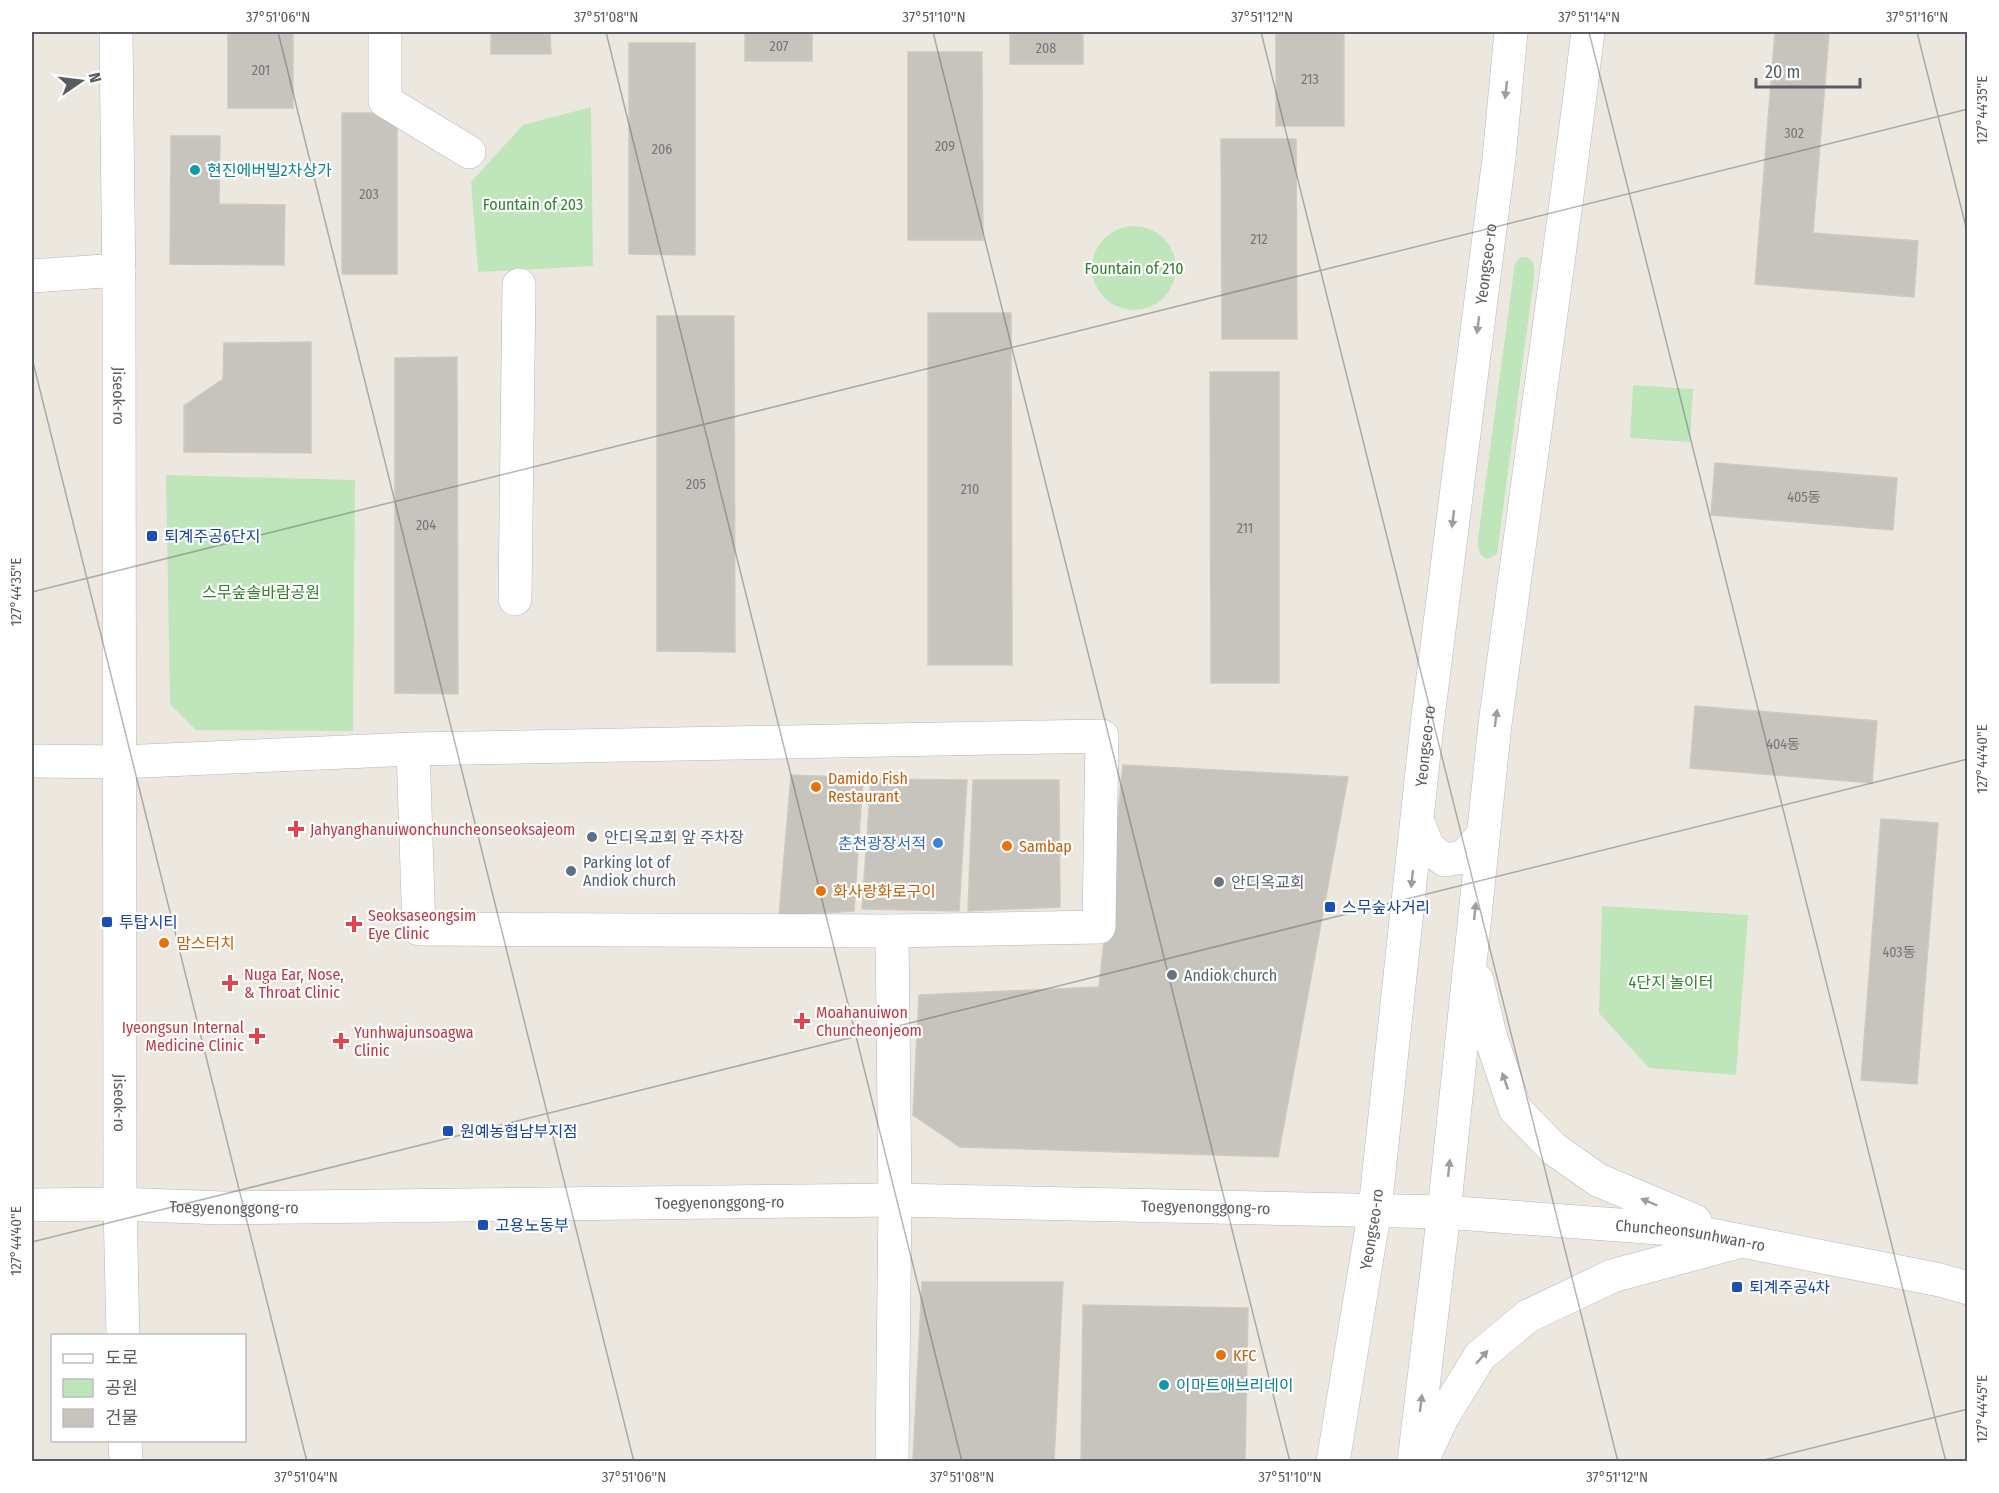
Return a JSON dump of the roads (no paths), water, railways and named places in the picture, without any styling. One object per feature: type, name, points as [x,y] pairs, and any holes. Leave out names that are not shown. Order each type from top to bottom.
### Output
[{"type":"street","name":"Jiseok-ro","points":[[116,32],[119,270],[120,1204],[123,1334]]},
{"type":"street","points":[[385,32],[384,101],[469,152]]},
{"type":"street","name":"Yeongseo-ro","points":[[1333,1461],[1375,1209],[1430,701],[1499,158],[1511,32]]},
{"type":"street","points":[[1414,1461],[1444,1212],[1495,724],[1568,196],[1588,32]]},
{"type":"street","points":[[32,276],[119,270]]},
{"type":"street","points":[[515,599],[519,285]]},
{"type":"street","points":[[32,761],[120,762],[413,749],[1102,736],[1099,927],[892,931],[419,929],[413,749]]},
{"type":"street","points":[[1418,822],[1428,848],[1445,861],[1464,857],[1482,836]]},
{"type":"street","points":[[892,931],[895,1200],[892,1461]]},
{"type":"street","points":[[1471,952],[1490,1035],[1515,1109],[1554,1149],[1598,1180],[1741,1241]]},
{"type":"street","name":"Toegyenonggong-ro","points":[[32,1205],[120,1204],[222,1208],[895,1200],[1410,1210]]},
{"type":"street","name":"Chuncheonsunhwan-ro","points":[[1410,1210],[1686,1230],[1940,1280],[1968,1288]]},
{"type":"street","points":[[1421,1461],[1443,1416],[1480,1356],[1528,1316],[1612,1276],[1741,1241]]},
{"type":"street","points":[[125,1442],[126,1461]]},
{"type":"place","name":"현진에버빌2차상가","points":[[195,170]]},
{"type":"place","name":"퇴계주공6단지","points":[[152,536]]},
{"type":"place","name":"Damido Fish Restaurant","points":[[816,787]]},
{"type":"place","name":"Jahyanghanuiwonchuncheonseoksajeom","points":[[296,829]]},
{"type":"place","name":"안디옥교회 앞 주차장","points":[[592,837]]},
{"type":"place","name":"춘천광장서적","points":[[938,843]]},
{"type":"place","name":"Sambap","points":[[1007,846]]},
{"type":"place","name":"Parking lot of Andiok church","points":[[571,871]]},
{"type":"place","name":"안디옥교회","points":[[1219,882]]},
{"type":"place","name":"화사랑화로구이","points":[[821,891]]},
{"type":"place","name":"스무숲사거리","points":[[1330,907]]},
{"type":"place","name":"투탑시티","points":[[107,922]]},
{"type":"place","name":"Seoksaseongsim Eye Clinic","points":[[354,924]]},
{"type":"place","name":"맘스터치","points":[[164,943]]},
{"type":"place","name":"Andiok church","points":[[1172,975]]},
{"type":"place","name":"Nuga Ear, Nose, & Throat Clinic","points":[[230,983]]},
{"type":"place","name":"Moahanuiwon Chuncheonjeom","points":[[802,1021]]},
{"type":"place","name":"Iyeongsun Internal Medicine Clinic","points":[[257,1036]]},
{"type":"place","name":"Yunhwajunsoagwa Clinic","points":[[341,1041]]},
{"type":"place","name":"원예농협남부지점","points":[[448,1131]]},
{"type":"place","name":"고용노동부","points":[[483,1225]]},
{"type":"place","name":"퇴계주공4차","points":[[1737,1287]]},
{"type":"place","name":"KFC","points":[[1221,1355]]},
{"type":"place","name":"이마트애브리데이","points":[[1164,1385]]},
{"type":"park label","name":"Fountain of 203","points":[[533,204]]},
{"type":"park label","name":"Fountain of 210","points":[[1134,268]]},
{"type":"park label","name":"스무숲솔바람공원","points":[[261,592]]},
{"type":"park label","name":"4단지 놀이터","points":[[1671,982]]}]
